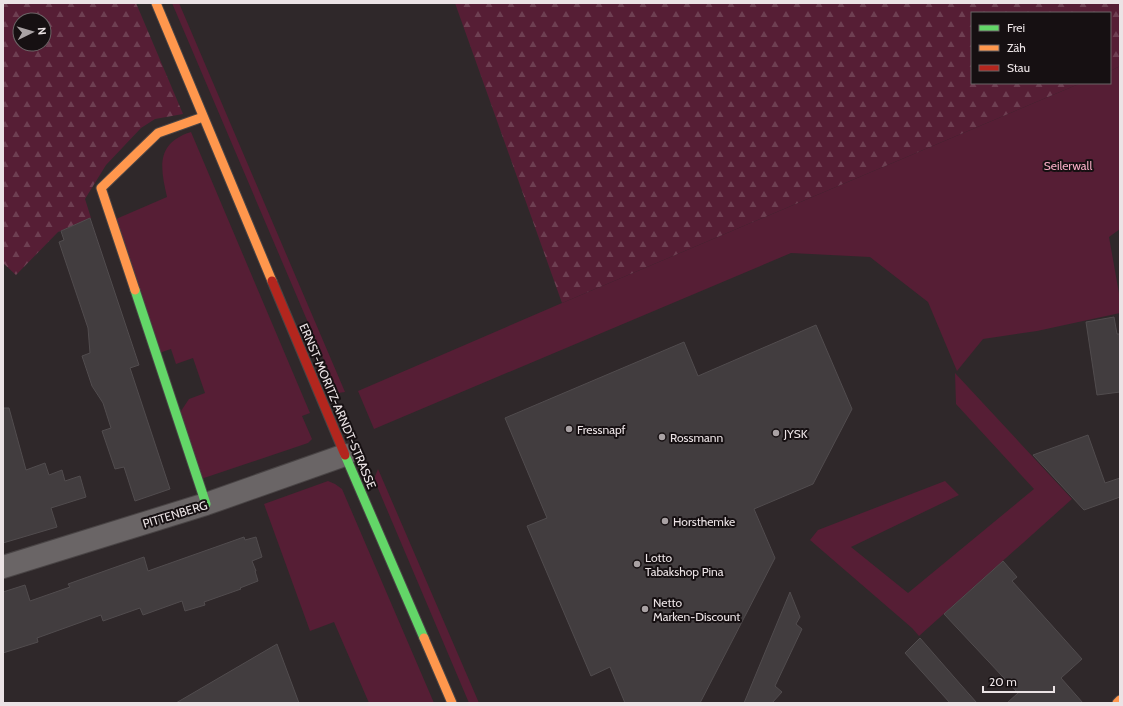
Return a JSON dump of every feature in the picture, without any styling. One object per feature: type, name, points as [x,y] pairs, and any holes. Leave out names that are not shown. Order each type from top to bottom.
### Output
[{"type":"street","name":"ERNST-MORITZ-ARNDT-STRASSE","points":[[156,3],[345,455],[452,703]]},
{"type":"street","points":[[203,117],[158,133],[101,188],[206,504]]},
{"type":"street","name":"PITTENBERG","points":[[3,567],[206,504],[345,455]]},
{"type":"street","points":[[1117,703],[1120,700]]},
{"type":"green space","points":[[3,3],[136,3],[183,114],[155,119],[141,128],[106,165],[85,199],[91,218],[58,232],[16,275],[3,263]]},
{"type":"green space","points":[[172,3],[179,3],[345,392],[338,393]]},
{"type":"green space","points":[[455,3],[1120,3],[1120,66],[1111,70],[1111,12],[971,12],[971,84],[1079,84],[562,303]]},
{"type":"green space","name":"Seilerwall","points":[[1120,66],[1120,229],[1109,237],[1120,299],[1120,313],[1037,331],[983,339],[957,371],[928,302],[870,257],[791,253],[374,429],[358,391],[1079,84],[1111,84],[1111,70]]},
{"type":"green space","points":[[191,132],[310,413],[302,416],[312,439],[308,443],[201,479],[179,414],[189,399],[205,393],[193,358],[176,364],[171,349],[159,353],[116,219],[167,197],[162,166],[163,157],[166,149],[172,143]]},
{"type":"green space","points":[[955,373],[1072,499],[919,636],[912,628],[810,540],[818,530],[945,481],[959,495],[851,547],[908,593],[1034,489],[956,404]]},
{"type":"green space","points":[[378,469],[479,703],[469,703],[374,479]]},
{"type":"green space","points":[[328,481],[342,489],[434,703],[369,703],[334,622],[310,631],[264,504]]},
{"type":"building","points":[[90,218],[139,365],[130,368],[170,489],[135,501],[124,467],[115,469],[102,431],[111,428],[103,403],[92,386],[82,356],[90,353],[88,328],[59,242],[64,240],[61,231]]},
{"type":"building","points":[[1114,317],[1117,334],[1120,334],[1120,392],[1097,395],[1086,322]]},
{"type":"building","points":[[816,325],[852,409],[813,484],[754,509],[775,558],[700,703],[625,703],[610,667],[591,676],[527,526],[547,518],[505,418],[684,342],[698,376]]},
{"type":"building","points":[[3,408],[9,408],[26,470],[45,463],[49,475],[62,470],[65,481],[80,476],[86,497],[51,508],[57,527],[3,543]]},
{"type":"building","points":[[1088,435],[1105,483],[1120,478],[1120,497],[1084,510],[1033,455]]},
{"type":"building","points":[[244,537],[245,540],[256,537],[262,557],[252,561],[258,581],[240,588],[241,589],[204,602],[205,605],[185,611],[182,601],[143,615],[140,608],[103,621],[101,615],[37,638],[38,642],[3,653],[3,592],[25,585],[30,601],[70,587],[68,584],[144,557],[148,571]]},
{"type":"building","points":[[1003,561],[1017,577],[1012,581],[1082,659],[1061,678],[1083,703],[1007,703],[1018,693],[944,614]]},
{"type":"building","points":[[790,592],[800,617],[796,624],[802,629],[775,686],[782,692],[772,703],[744,703]]},
{"type":"building","points":[[920,638],[977,703],[950,703],[905,653]]},
{"type":"building","points":[[277,644],[299,703],[176,703]]},
{"type":"traffic: fast","points":[[135,290],[206,504]]},
{"type":"traffic: fast","points":[[345,455],[424,638]]},
{"type":"traffic: slow","points":[[156,3],[272,281]]},
{"type":"traffic: slow","points":[[135,290],[101,188],[158,133],[203,117]]},
{"type":"traffic: slow","points":[[424,638],[452,703]]},
{"type":"traffic: slow","points":[[1117,703],[1120,700]]},
{"type":"traffic: jam","points":[[272,281],[345,455]]},
{"type":"place","name":"Fressnapf","points":[[569,429]]},
{"type":"place","name":"JYSK","points":[[776,433]]},
{"type":"place","name":"Rossmann","points":[[662,437]]},
{"type":"place","name":"Horsthemke","points":[[665,521]]},
{"type":"place","name":"Lotto Tabakshop Pina","points":[[637,564]]},
{"type":"place","name":"Netto Marken-Discount","points":[[645,609]]}]
